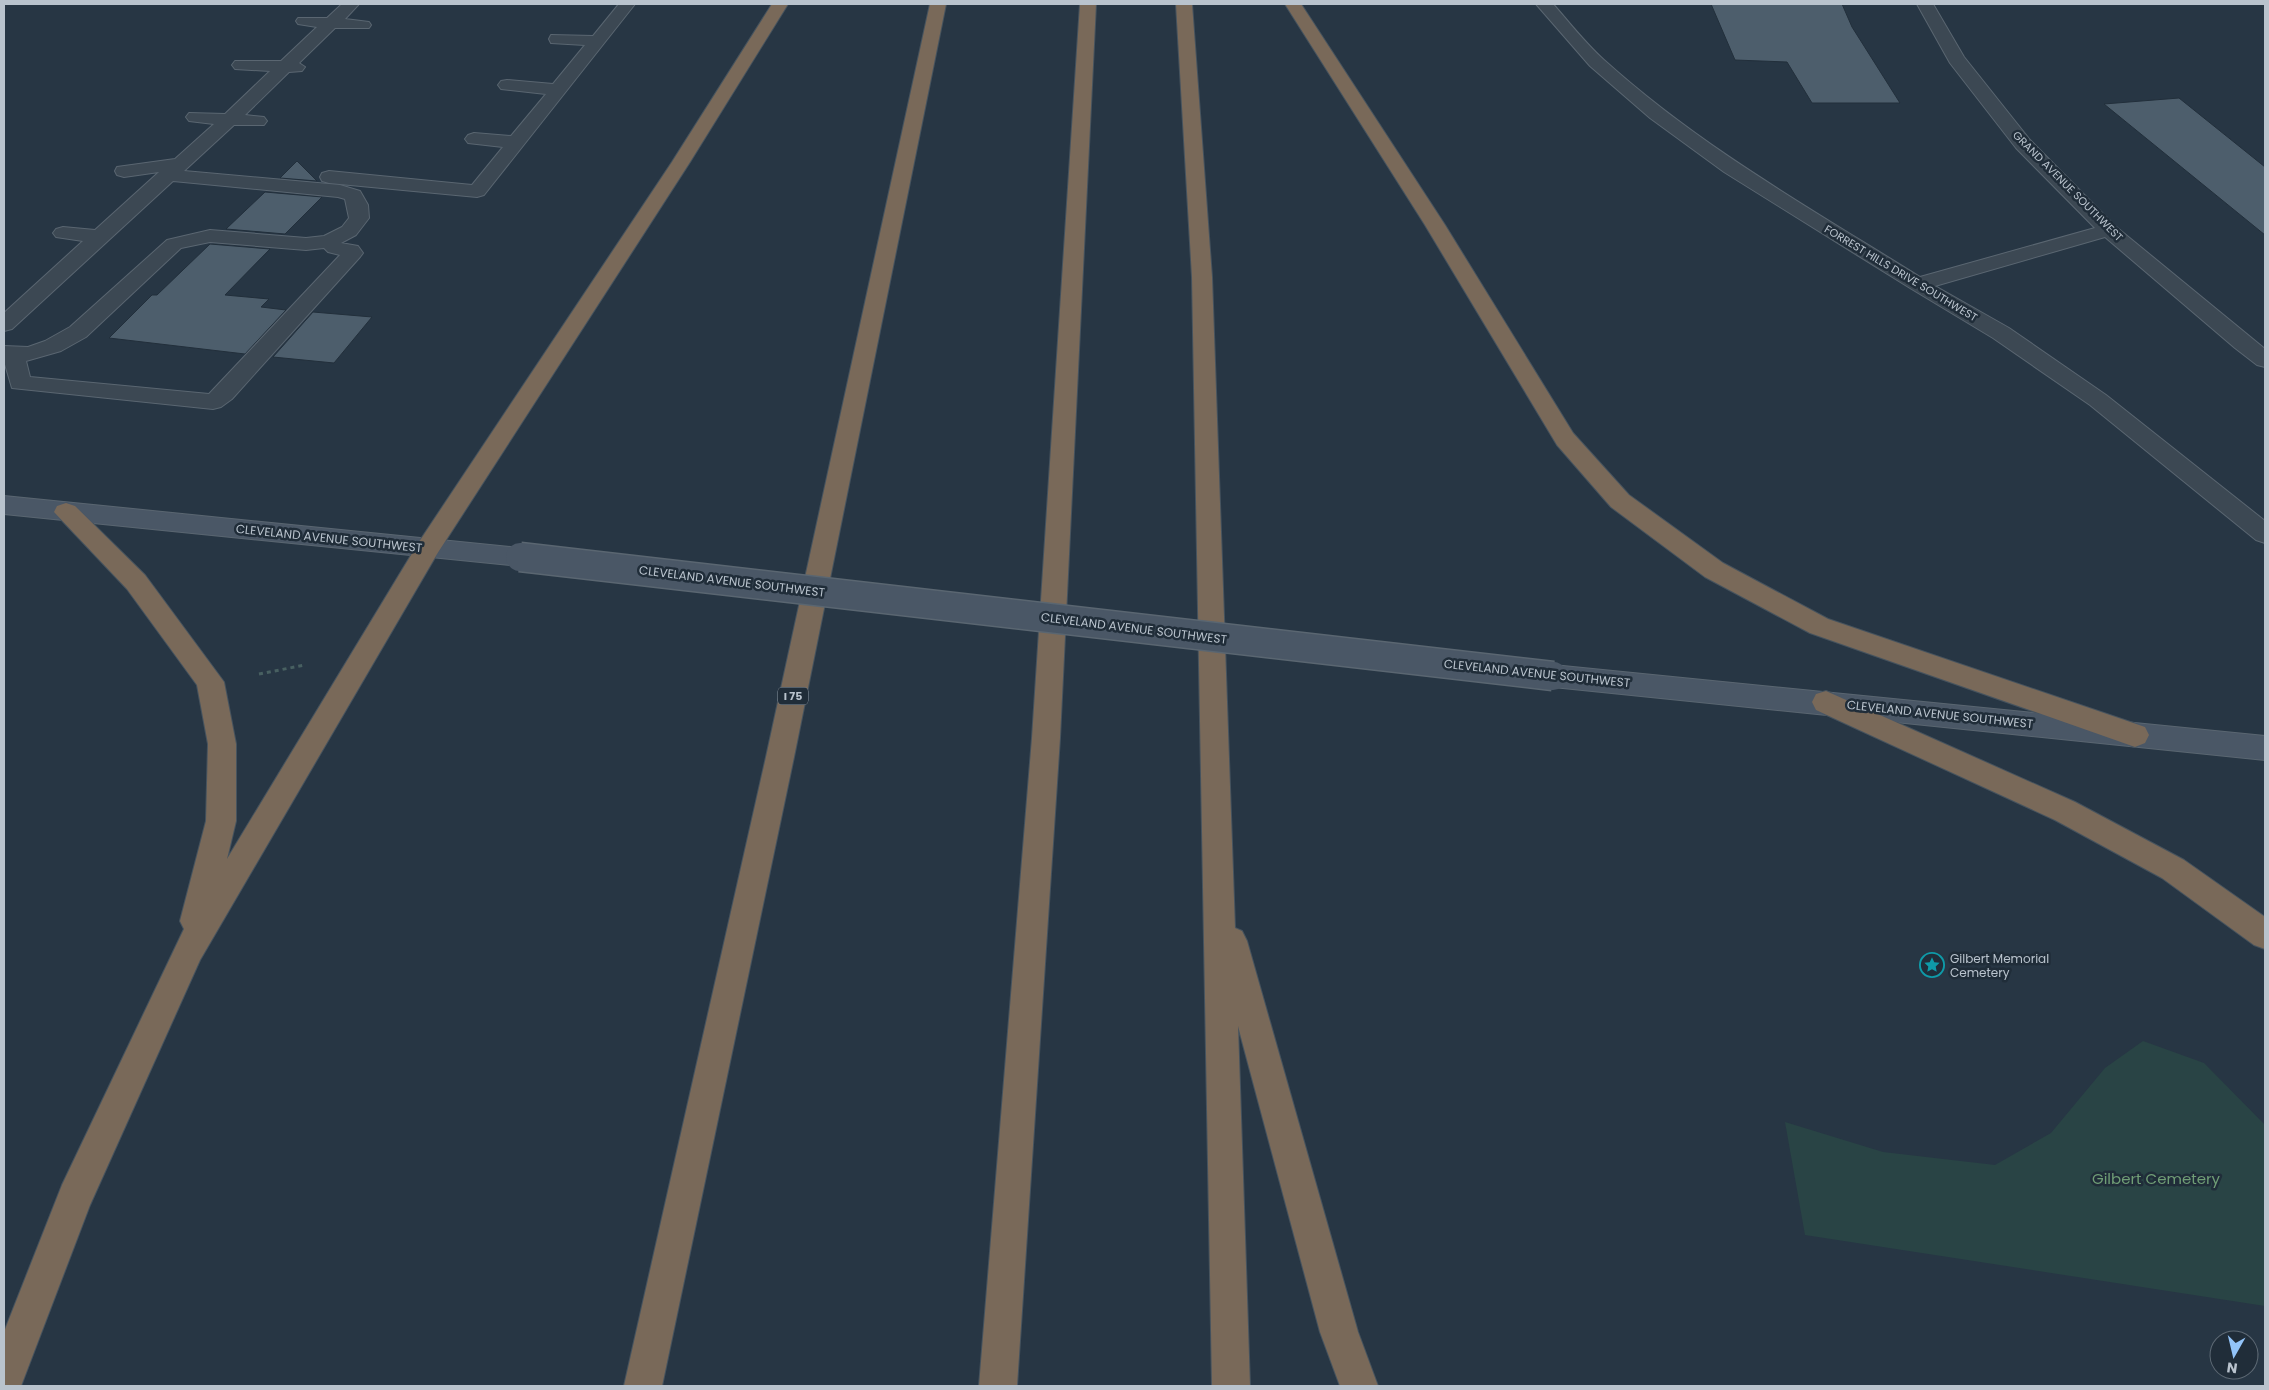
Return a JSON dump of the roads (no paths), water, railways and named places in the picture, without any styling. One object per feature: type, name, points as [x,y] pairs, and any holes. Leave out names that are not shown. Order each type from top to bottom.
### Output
[{"type":"highway","points":[[4,1380],[75,1198],[188,950],[428,548],[681,162],[780,4]]},
{"type":"highway","name":"I 75","points":[[643,1386],[780,757],[938,4]]},
{"type":"highway","points":[[998,1386],[1046,738],[1088,4]]},
{"type":"highway","points":[[1184,4],[1202,277],[1220,902],[1231,1386]]},
{"type":"highway","points":[[1293,4],[1435,225],[1565,439],[1620,501],[1714,570],[1819,626],[2135,735]]},
{"type":"highway","points":[[66,512],[136,582],[210,682],[222,744],[221,821],[188,950]]},
{"type":"highway","points":[[1826,702],[2065,811],[2173,869],[2265,934]]},
{"type":"highway","points":[[1220,902],[1339,1332],[1358,1386]]},
{"type":"main road","name":"CLEVELAND AVENUE SOUTHWEST","points":[[4,505],[520,557],[1553,676],[1826,702],[2265,748]]},
{"type":"street","points":[[4,324],[230,119],[351,4]]},
{"type":"street","points":[[124,172],[173,169],[477,191],[628,4]]},
{"type":"street","name":"FORREST HILLS DRIVE SOUTHWEST","points":[[1544,4],[1596,62],[1656,114],[1731,168],[2001,333],[2098,400],[2265,534]]},
{"type":"street","name":"GRAND AVENUE SOUTHWEST","points":[[1925,4],[1956,59],[2023,144],[2108,230],[2265,360]]},
{"type":"street","points":[[304,21],[363,25]]},
{"type":"street","points":[[557,39],[597,41]]},
{"type":"street","points":[[241,65],[303,68]]},
{"type":"street","points":[[508,84],[558,90]]},
{"type":"street","points":[[195,117],[258,121]]},
{"type":"street","points":[[474,139],[516,142]]},
{"type":"street","points":[[173,169],[340,191],[353,195],[358,205],[358,218],[349,231],[329,241],[306,244],[210,236],[174,244],[78,332],[53,346],[29,354],[8,353],[20,383],[213,402],[224,394],[353,253],[351,250],[335,248],[329,241]]},
{"type":"street","points":[[1918,284],[2108,230]]},
{"type":"street","points":[[63,233],[101,237]]},
{"type":"place","name":"Gilbert Memorial Cemetery","points":[[1932,965]]},
{"type":"park label","name":"Gilbert Cemetery","points":[[2156,1178]]}]
